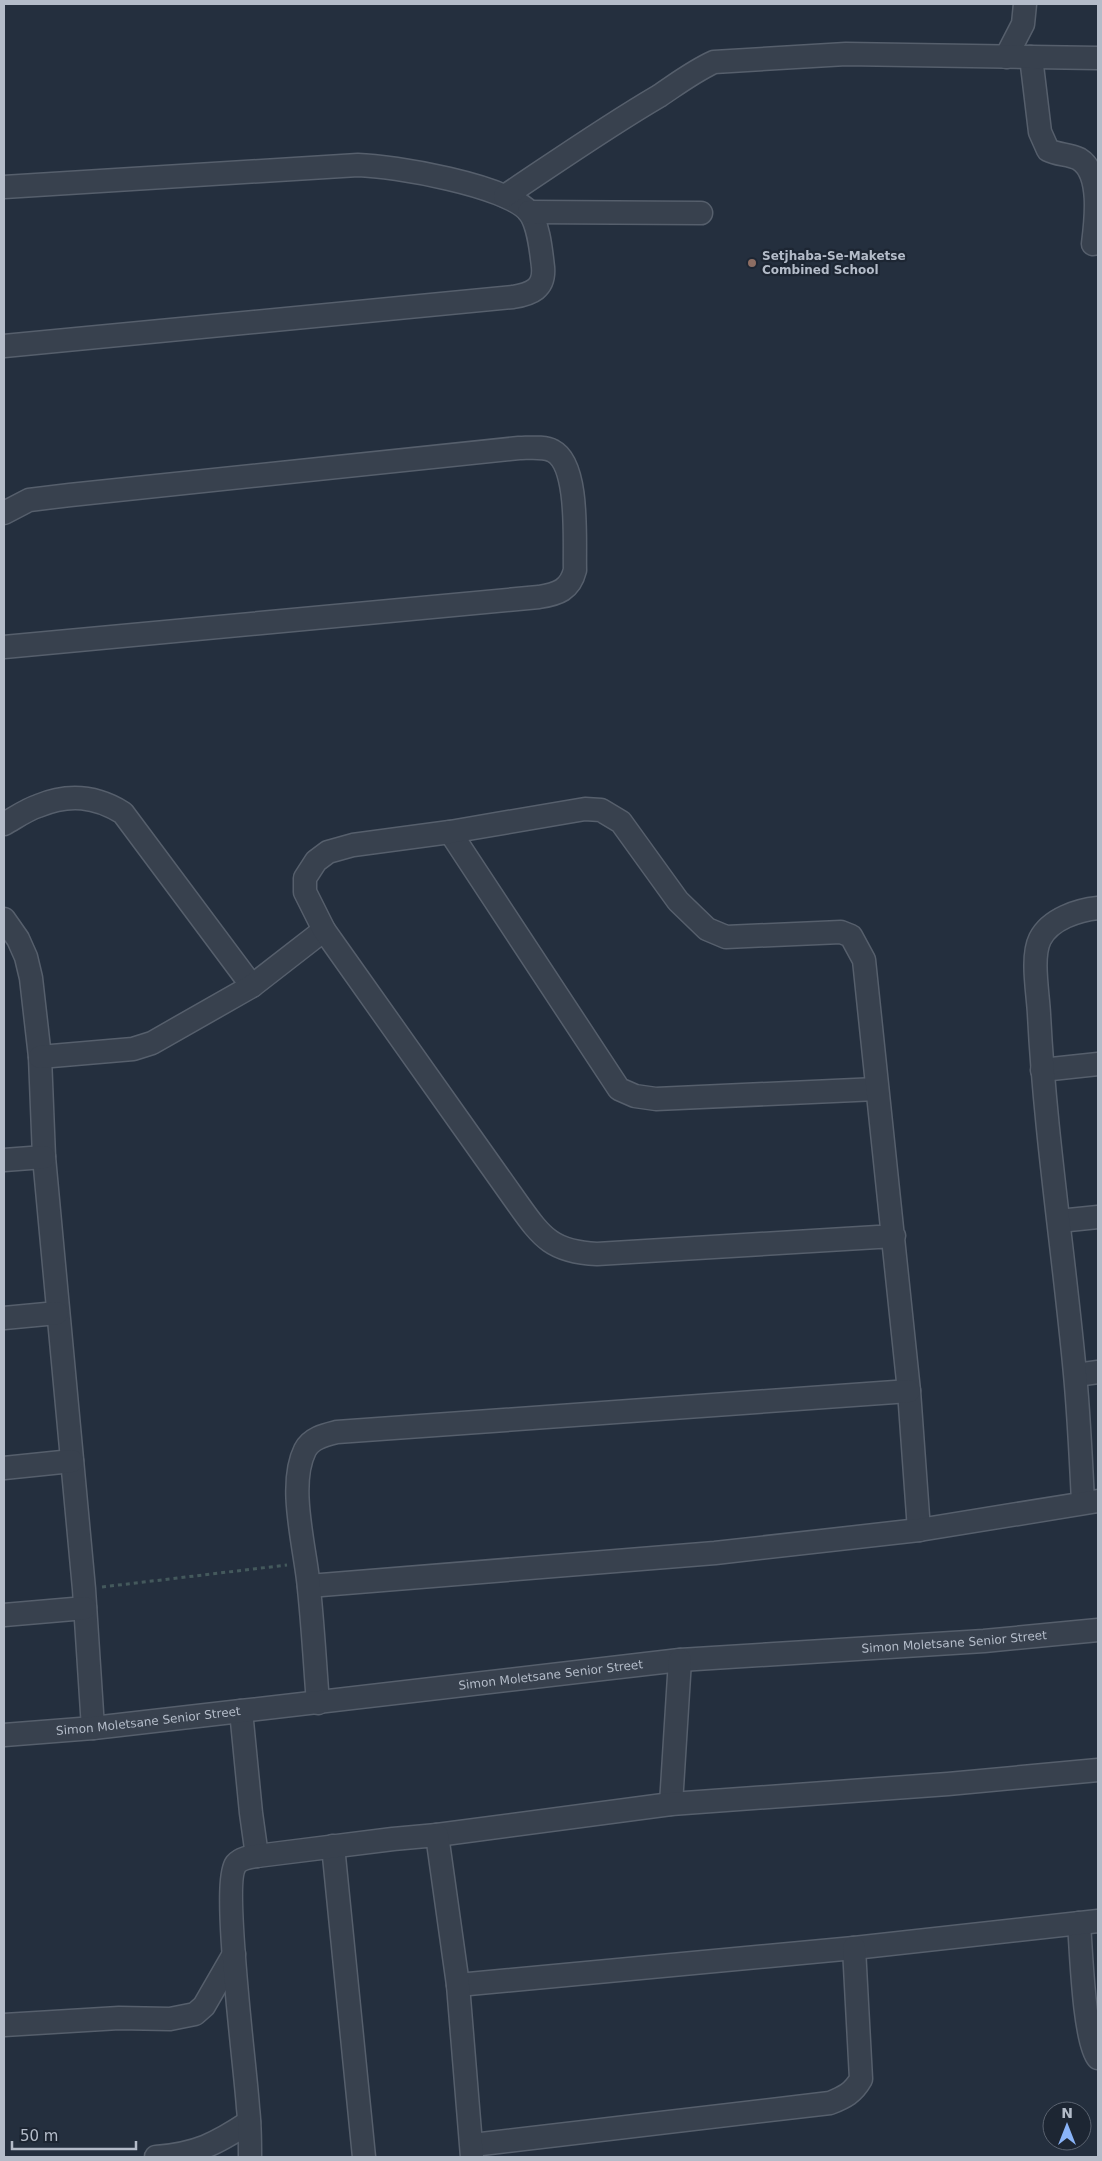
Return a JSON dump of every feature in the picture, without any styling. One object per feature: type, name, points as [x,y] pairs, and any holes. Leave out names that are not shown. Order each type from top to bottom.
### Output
[{"type":"street","points":[[1006,57],[1023,24],[1026,4]]},
{"type":"street","points":[[505,196],[611,124],[678,84],[698,69],[714,62],[846,54],[1098,58]]},
{"type":"street","points":[[1031,57],[1040,132],[1048,150],[1079,159],[1092,175],[1098,203],[1093,244]]},
{"type":"street","points":[[4,187],[358,165],[381,166],[428,173],[505,196],[529,212],[535,224],[543,269],[542,282],[537,290],[530,294],[380,311],[4,346]]},
{"type":"street","points":[[529,212],[701,213]]},
{"type":"street","points":[[4,513],[29,500],[70,494],[519,448],[538,448],[552,451],[563,458],[572,484],[575,570],[572,580],[566,589],[556,595],[4,647]]},
{"type":"street","points":[[4,824],[39,805],[64,800],[88,798],[110,805],[123,813],[252,986]]},
{"type":"street","points":[[894,1236],[597,1254],[564,1250],[550,1242],[534,1227],[324,930],[305,892],[305,878],[316,861],[328,852],[353,845],[450,832],[586,809],[601,810],[621,822],[678,901],[707,929],[726,936],[841,932],[851,936],[864,960],[877,1089],[894,1236],[910,1391],[919,1530]]},
{"type":"street","points":[[450,832],[619,1089],[635,1096],[656,1100],[877,1089]]},
{"type":"street","points":[[309,1586],[715,1553],[919,1530],[1091,1502],[1042,1070],[1036,958],[1040,939],[1051,926],[1067,916],[1087,909],[1098,908]]},
{"type":"street","points":[[4,919],[18,939],[26,956],[31,978],[40,1058],[44,1157],[84,1599],[93,1728]]},
{"type":"street","points":[[40,1058],[133,1049],[152,1043],[252,986],[324,930]]},
{"type":"street","points":[[1042,1070],[1098,1064]]},
{"type":"street","points":[[4,1160],[44,1157]]},
{"type":"street","points":[[1059,1221],[1098,1217]]},
{"type":"street","points":[[4,1318],[57,1314]]},
{"type":"street","points":[[1076,1375],[1098,1372]]},
{"type":"street","points":[[318,1703],[309,1586],[297,1477],[306,1448],[318,1438],[337,1432],[910,1391]]},
{"type":"street","points":[[4,1468],[72,1460]]},
{"type":"street","points":[[4,1615],[84,1599]]},
{"type":"street","name":"Simon Moletsane Senior Street","points":[[4,1735],[93,1728],[680,1660],[984,1641],[1098,1630]]},
{"type":"street","points":[[671,1804],[680,1660]]},
{"type":"street","points":[[241,1711],[257,1856]]},
{"type":"street","points":[[250,2157],[249,2122],[234,1954],[231,1883],[236,1864],[244,1858],[671,1804],[948,1784],[1098,1770]]},
{"type":"street","points":[[437,1835],[458,1984],[472,2151],[830,2103],[846,2097],[854,2091],[861,2079],[854,1948]]},
{"type":"street","points":[[333,1846],[364,2157]]},
{"type":"street","points":[[458,1984],[854,1948],[1088,1922],[1089,2035],[1090,2044],[1098,2058]]},
{"type":"street","points":[[4,2025],[119,2018],[170,2019],[195,2014],[204,2006],[234,1954]]},
{"type":"street","points":[[156,2157],[181,2156],[208,2146],[249,2122]]},
{"type":"path","points":[[84,1599],[305,1563]]},
{"type":"place","name":"Setjhaba-Se-Maketse Combined School","points":[[752,263]]}]
